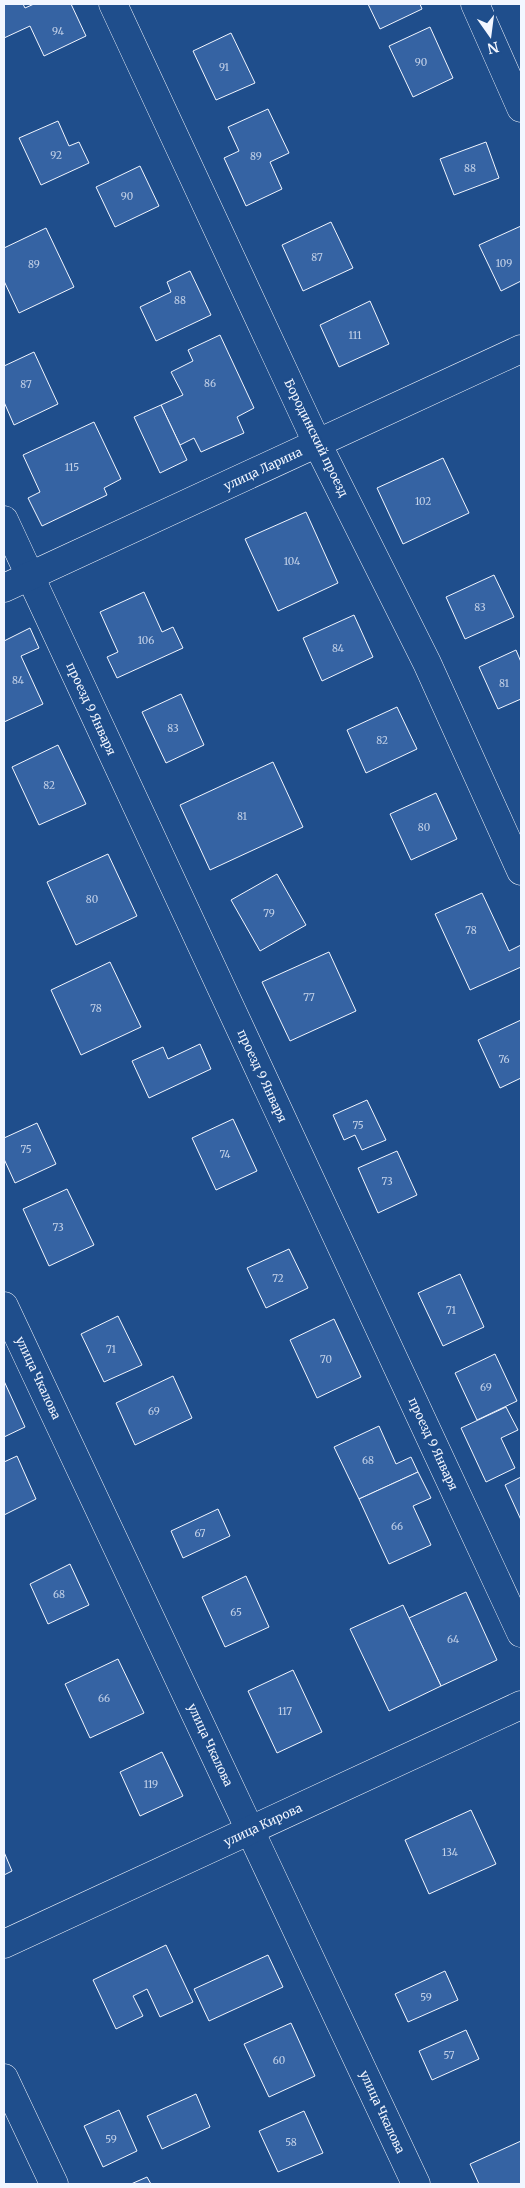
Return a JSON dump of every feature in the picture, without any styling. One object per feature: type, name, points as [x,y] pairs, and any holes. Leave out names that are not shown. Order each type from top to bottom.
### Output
[{"type":"street","name":"Бородинский проезд","points":[[113,4],[317,443],[427,663],[521,871]]},
{"type":"street","points":[[475,4],[521,108]]},
{"type":"street","name":"улица Ларина","points":[[4,588],[521,349]]},
{"type":"street","name":"проезд 9 Января","points":[[4,520],[521,1633]]},
{"type":"street","name":"улица Чкалова","points":[[4,1306],[416,2184]]},
{"type":"street","name":"улица Кирова","points":[[4,1944],[521,1705]]},
{"type":"street","points":[[4,2078],[54,2184]]},
{"type":"building","points":[[4,4],[23,4],[25,8],[34,4],[71,4],[86,36],[44,56],[30,26],[4,38]]},
{"type":"building","points":[[368,4],[420,4],[422,9],[380,29]]},
{"type":"building","points":[[430,27],[453,78],[413,97],[389,46]]},
{"type":"building","points":[[231,33],[255,83],[216,100],[193,51]]},
{"type":"building","points":[[268,109],[289,153],[270,162],[282,189],[246,206],[224,158],[239,151],[228,127]]},
{"type":"building","points":[[58,121],[69,146],[79,142],[89,163],[41,185],[19,138]]},
{"type":"building","points":[[486,142],[499,178],[454,195],[440,159]]},
{"type":"building","points":[[140,166],[159,206],[115,227],[96,187]]},
{"type":"building","points":[[331,222],[353,268],[303,291],[282,245]]},
{"type":"building","points":[[521,226],[521,281],[501,291],[479,245]]},
{"type":"building","points":[[46,228],[74,287],[19,313],[4,281],[4,248]]},
{"type":"building","points":[[190,271],[211,315],[156,341],[140,307],[171,292],[167,282]]},
{"type":"building","points":[[370,301],[389,344],[339,367],[320,325]]},
{"type":"building","points":[[220,335],[254,408],[237,417],[244,433],[201,452],[194,438],[180,445],[161,405],[183,395],[171,372],[193,361],[188,350]]},
{"type":"building","points":[[34,352],[58,404],[14,425],[4,402],[4,366]]},
{"type":"building","points":[[161,405],[187,460],[160,473],[134,417]]},
{"type":"building","points":[[94,422],[121,479],[104,488],[107,495],[42,526],[28,498],[40,492],[23,455]]},
{"type":"building","points":[[443,458],[469,513],[403,544],[377,488]]},
{"type":"building","points":[[306,512],[338,583],[278,611],[245,539]]},
{"type":"building","points":[[494,575],[514,617],[465,639],[446,597]]},
{"type":"building","points":[[144,592],[162,632],[173,627],[183,648],[117,678],[107,657],[118,652],[100,612]]},
{"type":"building","points":[[354,615],[373,657],[322,681],[303,638]]},
{"type":"building","points":[[30,628],[39,648],[21,656],[43,704],[4,722],[4,641]]},
{"type":"building","points":[[516,650],[521,662],[521,699],[498,709],[479,667]]},
{"type":"building","points":[[181,694],[204,745],[166,763],[142,712]]},
{"type":"building","points":[[397,707],[417,749],[366,773],[347,730]]},
{"type":"building","points":[[58,745],[86,804],[39,825],[12,767]]},
{"type":"building","points":[[273,762],[303,827],[210,870],[180,805]]},
{"type":"building","points":[[436,793],[457,839],[411,860],[390,814]]},
{"type":"building","points":[[108,854],[137,916],[76,945],[47,882]]},
{"type":"building","points":[[277,874],[306,925],[260,951],[231,900]]},
{"type":"building","points":[[482,893],[509,951],[521,945],[521,967],[470,990],[435,914]]},
{"type":"building","points":[[329,952],[356,1011],[290,1041],[262,982]]},
{"type":"building","points":[[110,962],[141,1027],[81,1055],[51,990]]},
{"type":"building","points":[[521,1020],[521,1078],[500,1088],[478,1040]]},
{"type":"building","points":[[200,1044],[211,1069],[149,1098],[132,1061],[163,1047],[168,1059]]},
{"type":"building","points":[[367,1100],[386,1140],[362,1150],[355,1135],[344,1140],[333,1115]]},
{"type":"building","points":[[233,1119],[257,1171],[216,1190],[192,1138]]},
{"type":"building","points":[[37,1123],[56,1164],[15,1183],[4,1159],[4,1138]]},
{"type":"building","points":[[397,1151],[417,1195],[378,1213],[358,1168]]},
{"type":"building","points":[[67,1189],[94,1245],[49,1266],[23,1209]]},
{"type":"building","points":[[289,1249],[308,1288],[266,1308],[247,1268]]},
{"type":"building","points":[[460,1274],[484,1327],[443,1346],[418,1293]]},
{"type":"building","points":[[118,1316],[142,1365],[104,1382],[81,1334]]},
{"type":"building","points":[[334,1319],[361,1377],[317,1398],[290,1340]]},
{"type":"building","points":[[495,1354],[517,1401],[477,1420],[455,1373]]},
{"type":"building","points":[[173,1376],[192,1418],[135,1445],[116,1403]]},
{"type":"building","points":[[4,1381],[25,1427],[4,1437]]},
{"type":"building","points":[[506,1407],[518,1430],[501,1438],[515,1468],[486,1482],[461,1428]]},
{"type":"building","points":[[379,1426],[396,1464],[411,1457],[418,1472],[359,1499],[334,1447]]},
{"type":"building","points":[[17,1456],[36,1499],[4,1515],[4,1462]]},
{"type":"building","points":[[418,1472],[431,1498],[413,1506],[431,1545],[389,1564],[359,1499]]},
{"type":"building","points":[[521,1477],[521,1520],[505,1485]]},
{"type":"building","points":[[218,1509],[230,1536],[183,1558],[171,1531]]},
{"type":"building","points":[[70,1564],[89,1605],[48,1624],[30,1584]]},
{"type":"building","points":[[246,1576],[269,1627],[225,1647],[202,1597]]},
{"type":"building","points":[[466,1592],[497,1660],[441,1686],[409,1618]]},
{"type":"building","points":[[403,1605],[441,1686],[389,1711],[350,1629]]},
{"type":"building","points":[[118,1659],[144,1713],[90,1738],[65,1684]]},
{"type":"building","points":[[293,1670],[322,1732],[277,1753],[248,1691]]},
{"type":"building","points":[[162,1752],[183,1796],[140,1816],[120,1772]]},
{"type":"building","points":[[471,1810],[496,1864],[429,1894],[405,1840]]},
{"type":"building","points":[[4,1852],[12,1871],[4,1875]]},
{"type":"building","points":[[166,1945],[193,2002],[160,2017],[147,1989],[133,1996],[143,2016],[116,2029],[93,1980]]},
{"type":"building","points":[[268,1955],[283,1987],[209,2021],[194,1989]]},
{"type":"building","points":[[445,1971],[458,2000],[408,2022],[395,1994]]},
{"type":"building","points":[[291,2023],[315,2076],[269,2097],[244,2044]]},
{"type":"building","points":[[466,2030],[479,2059],[432,2080],[419,2051]]},
{"type":"building","points":[[196,2094],[210,2127],[162,2149],[147,2116]]},
{"type":"building","points":[[119,2110],[137,2151],[103,2167],[84,2126]]},
{"type":"building","points":[[304,2111],[323,2153],[278,2172],[259,2131]]},
{"type":"building","points":[[521,2141],[521,2184],[479,2184],[470,2164]]},
{"type":"building","points":[[147,2177],[151,2184],[131,2184]]}]
